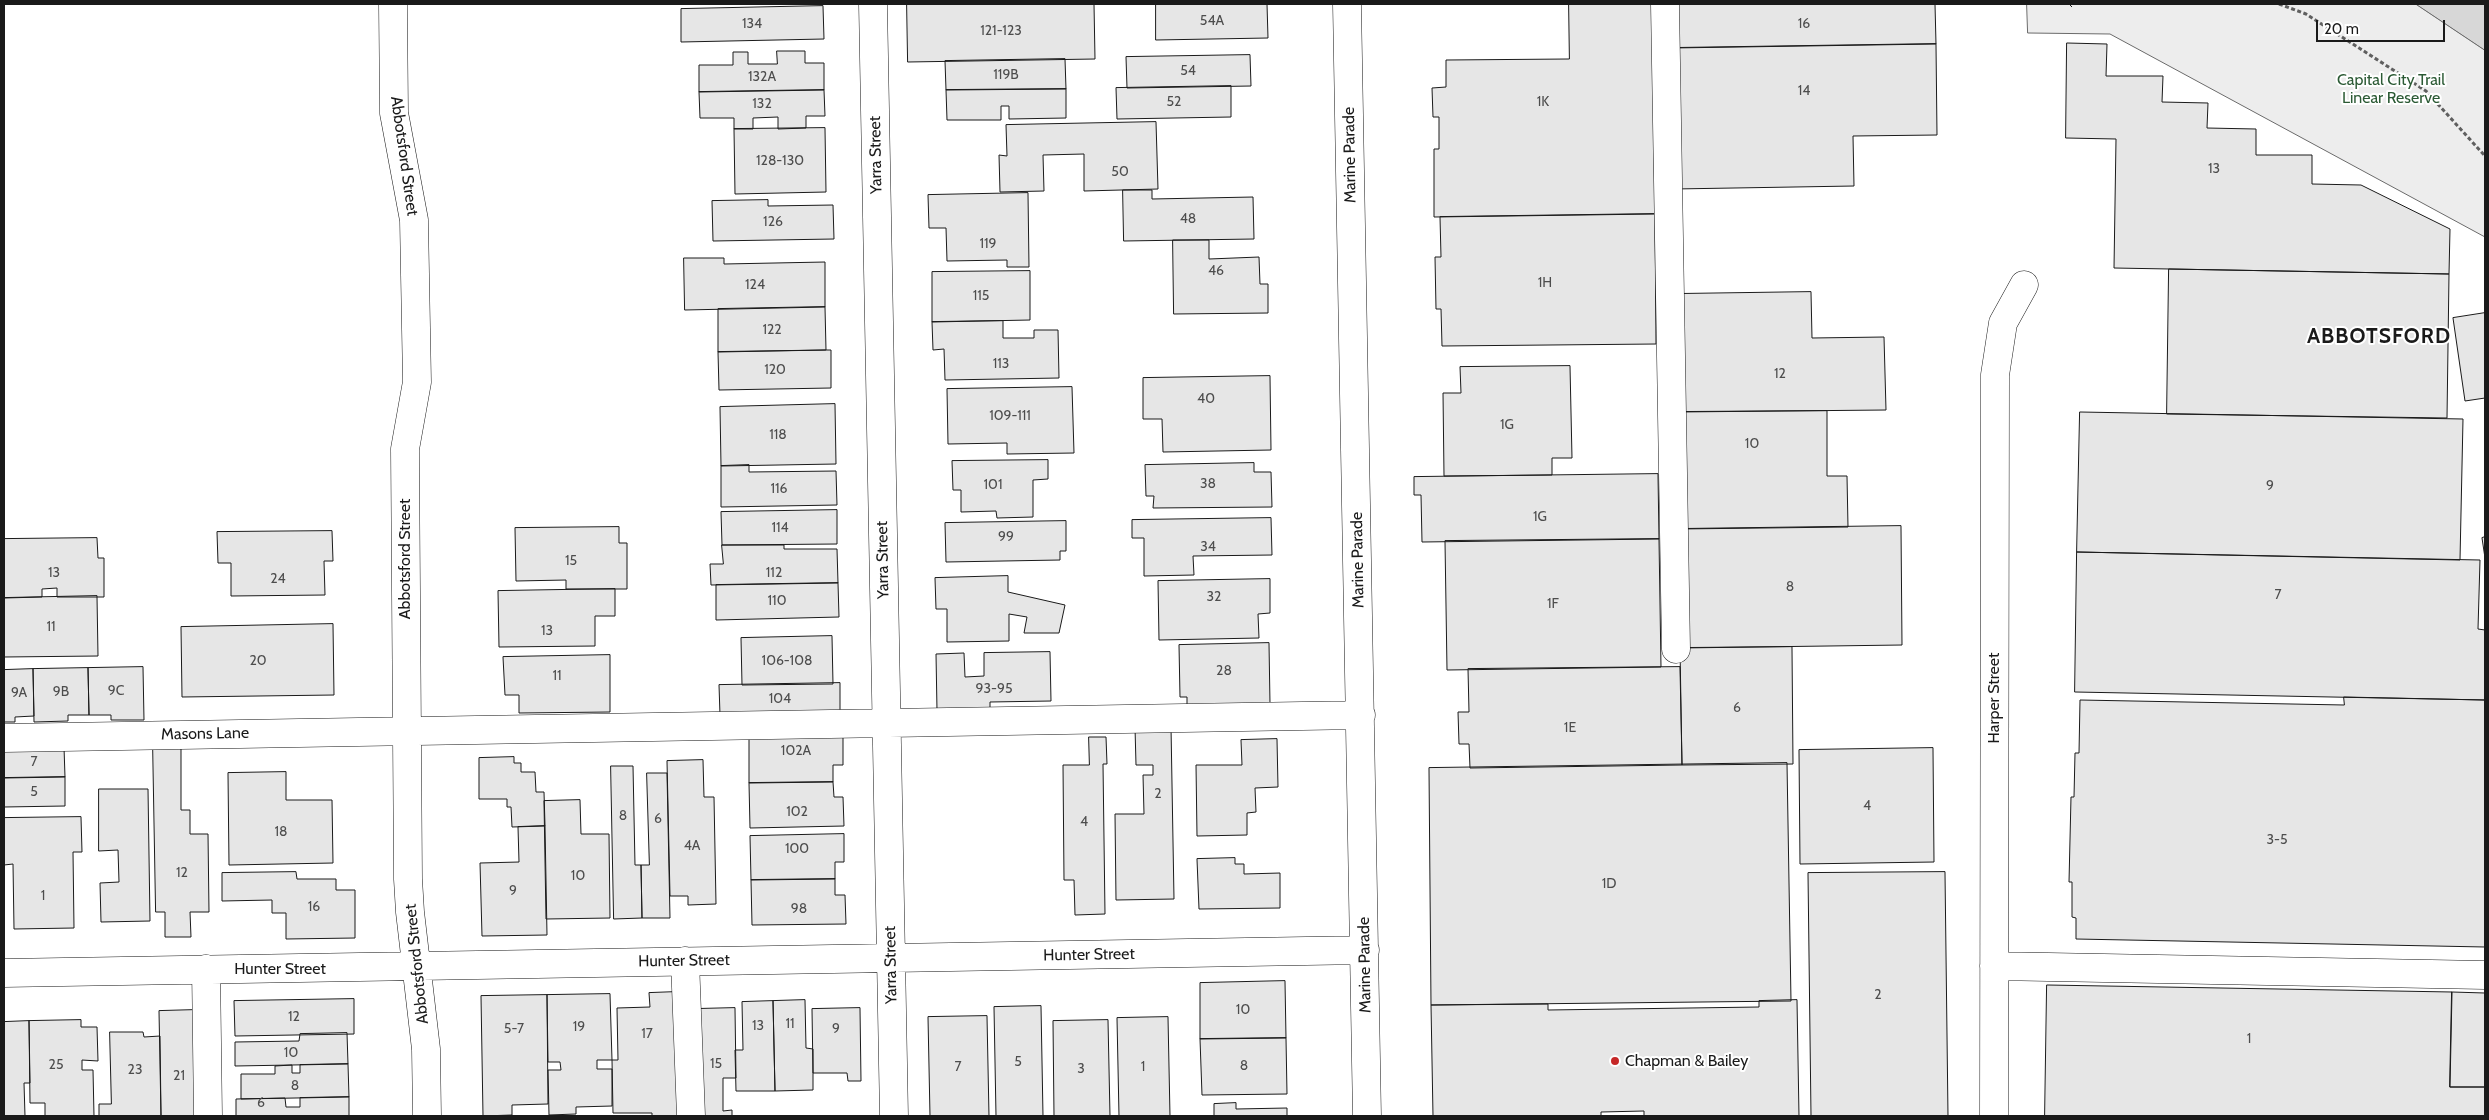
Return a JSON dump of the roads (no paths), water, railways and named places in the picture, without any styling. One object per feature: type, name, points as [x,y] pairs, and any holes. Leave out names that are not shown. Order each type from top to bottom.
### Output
[{"type":"street","name":"Abbotsford Street","points":[[393,4],[394,113],[414,220],[417,382],[405,449],[408,879],[426,1049],[427,1116]]},
{"type":"street","name":"Yarra Street","points":[[873,4],[894,1116]]},
{"type":"street","name":"Marine Parade","points":[[1347,4],[1367,1116]]},
{"type":"street","points":[[1665,4],[1676,648]]},
{"type":"street","name":"Harper Street","points":[[1994,1116],[1995,375],[2003,323],[2024,285]]},
{"type":"street","name":"Masons Lane","points":[[4,738],[1361,715]]},
{"type":"street","name":"Hunter Street","points":[[4,973],[206,969],[416,968],[685,961],[1365,950]]},
{"type":"street","points":[[685,961],[691,1116]]},
{"type":"street","points":[[1994,966],[2485,975]]},
{"type":"street","points":[[206,969],[208,1116]]},
{"type":"place","name":"Chapman & Bailey","points":[[1615,1061]]},
{"type":"district","name":"ABBOTSFORD","points":[[2379,337]]},
{"type":"park label","name":"Capital City Trail Linear Reserve","points":[[2391,89]]}]
